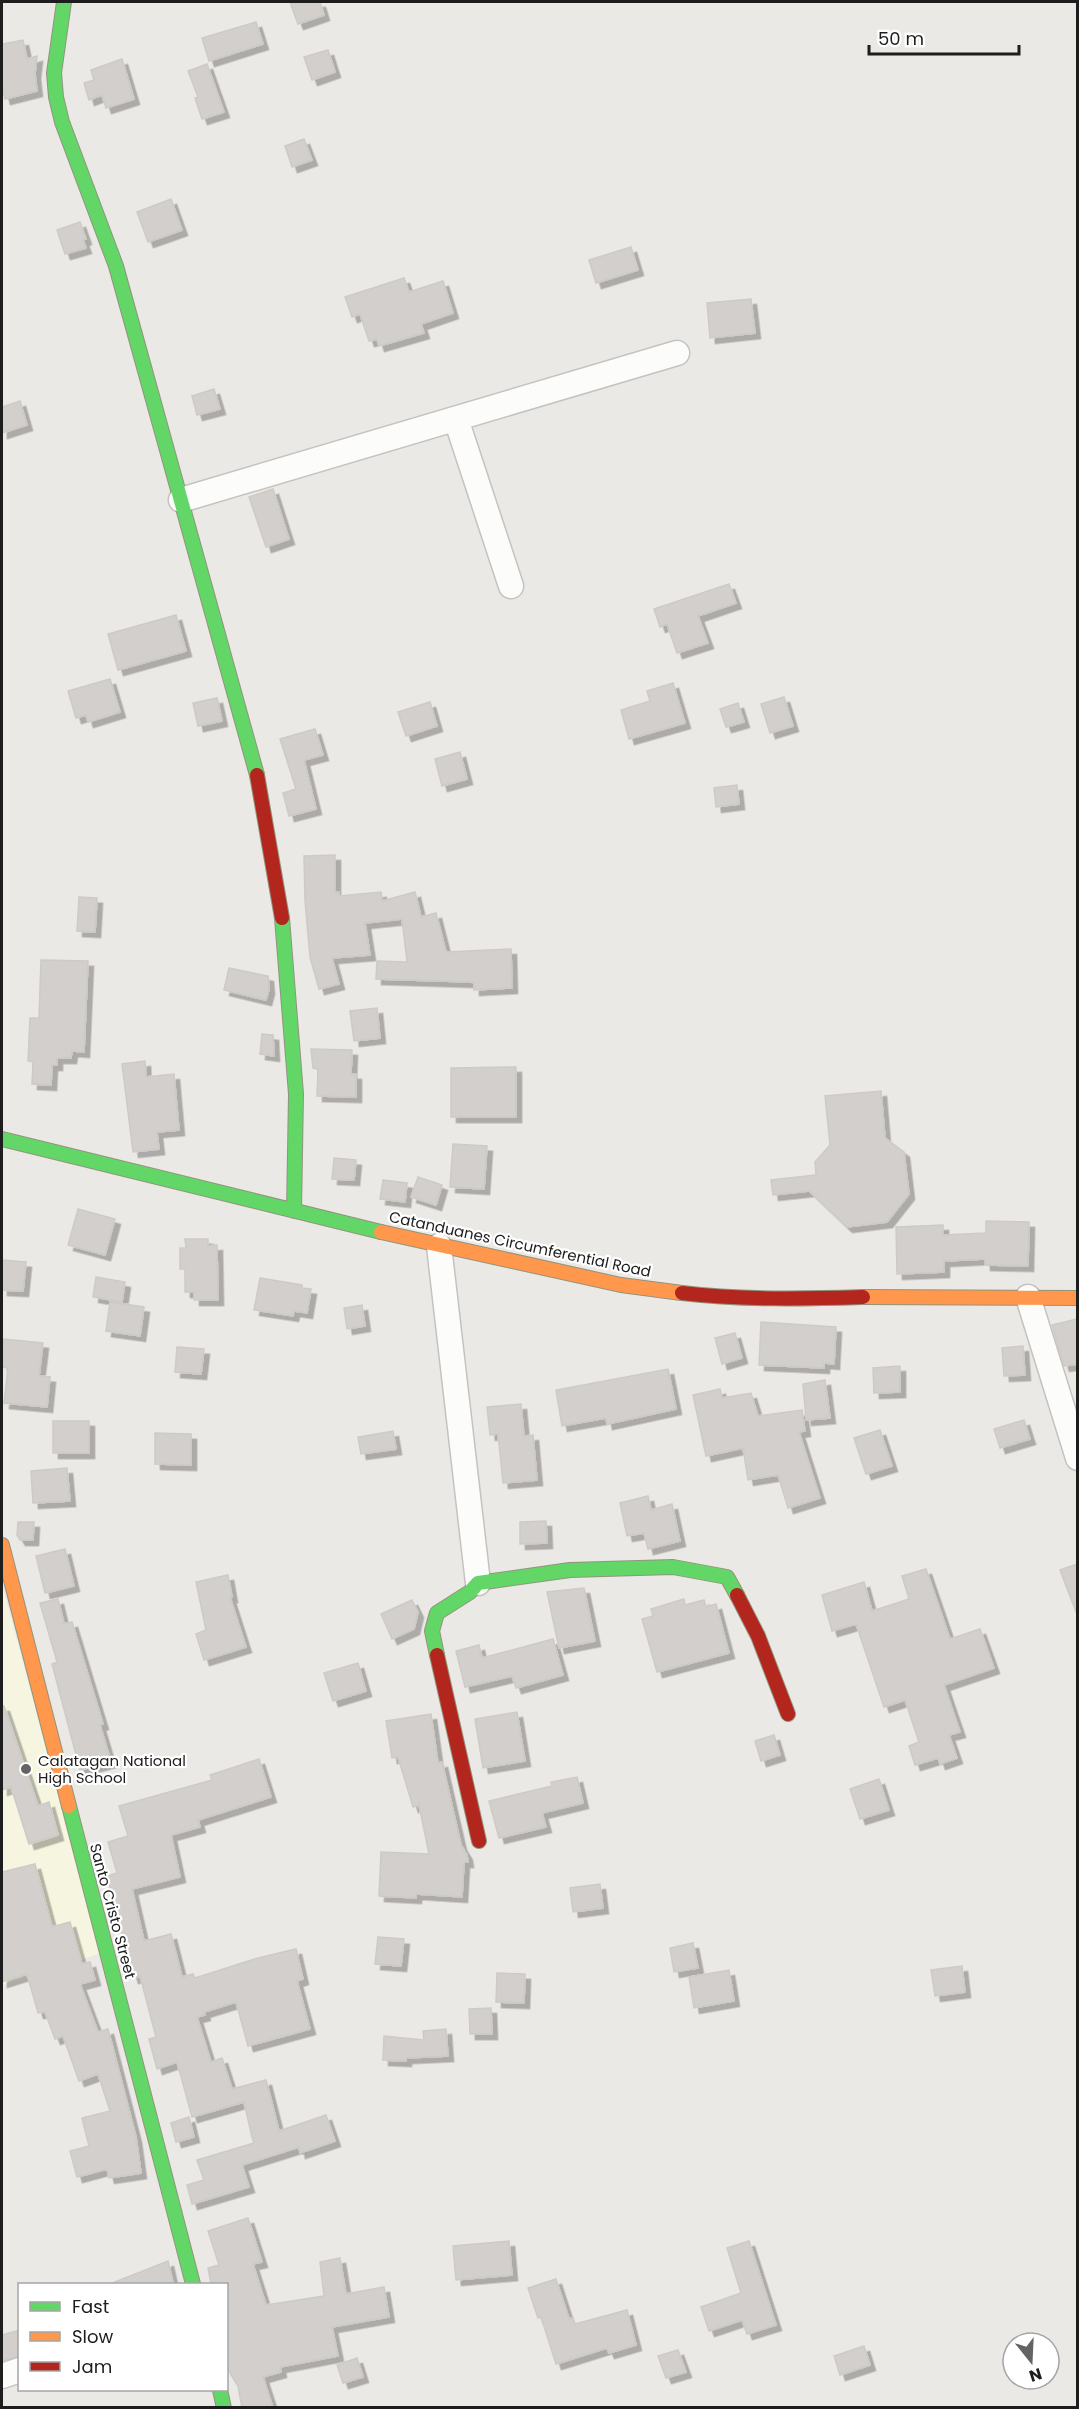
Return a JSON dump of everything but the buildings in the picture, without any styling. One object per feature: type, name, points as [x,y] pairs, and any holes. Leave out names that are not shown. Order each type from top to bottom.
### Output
[{"type":"street","points":[[64,2],[54,74],[60,114],[116,266],[261,788],[281,906],[296,1094],[294,1211]]},
{"type":"street","points":[[181,500],[677,353]]},
{"type":"street","points":[[456,419],[511,586]]},
{"type":"street","name":"Catanduanes Circumferential Road","points":[[2,1139],[439,1246],[621,1285],[701,1295],[800,1299],[899,1296],[1077,1298]]},
{"type":"street","points":[[439,1246],[478,1583]]},
{"type":"street","points":[[1028,1297],[1077,1458]]},
{"type":"street","name":"Santo Cristo Street","points":[[2,1545],[193,2283]]},
{"type":"street","points":[[479,1841],[432,1631],[437,1613],[470,1592],[478,1583],[570,1570],[673,1567],[727,1577],[758,1636],[788,1714]]},
{"type":"street","points":[[2,2376],[18,2371]]},
{"type":"street","points":[[220,2391],[224,2408]]},
{"type":"shaded area","name":"Calatagan National High School","points":[[2,1584],[101,1953],[2,1985]]},
{"type":"traffic: fast","points":[[64,2],[54,73],[56,97],[62,122],[116,266],[257,775]]},
{"type":"traffic: fast","points":[[282,918],[296,1094],[294,1211]]},
{"type":"traffic: fast","points":[[2,1139],[381,1232]]},
{"type":"traffic: fast","points":[[437,1655],[432,1631],[437,1613],[470,1592],[478,1583],[570,1570],[673,1567],[727,1577],[737,1595]]},
{"type":"traffic: fast","points":[[69,1806],[193,2283]]},
{"type":"traffic: fast","points":[[220,2391],[224,2408]]},
{"type":"traffic: slow","points":[[381,1232],[621,1285],[682,1293]]},
{"type":"traffic: slow","points":[[863,1297],[1078,1298]]},
{"type":"traffic: slow","points":[[2,1545],[69,1806]]},
{"type":"traffic: jam","points":[[257,775],[282,918]]},
{"type":"traffic: jam","points":[[682,1293],[772,1298],[863,1297]]},
{"type":"traffic: jam","points":[[737,1595],[758,1636],[788,1714]]},
{"type":"traffic: jam","points":[[437,1655],[479,1841]]},
{"type":"place","name":"Calatagan National High School","points":[[26,1769]]}]
